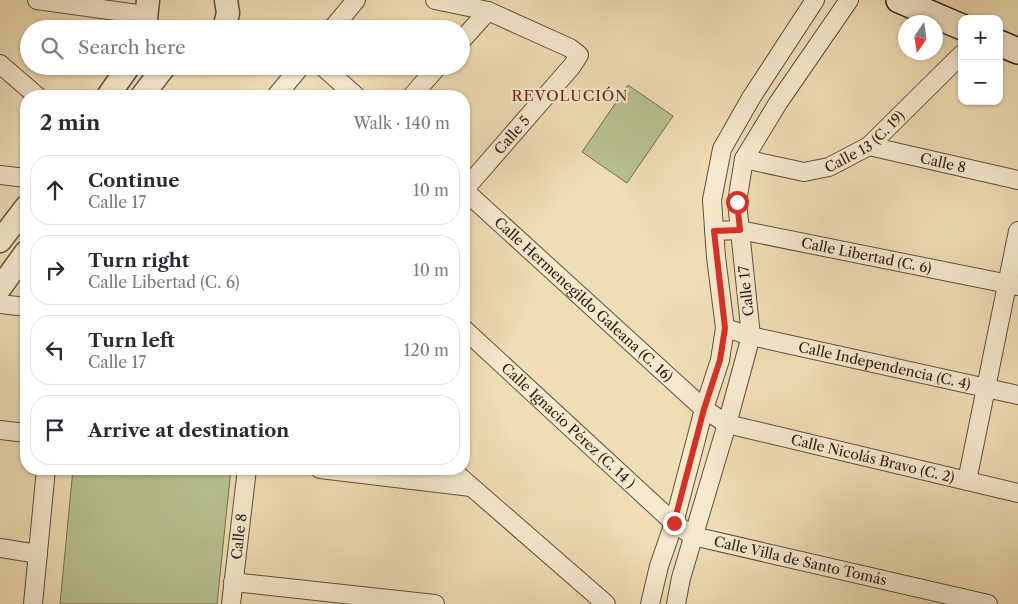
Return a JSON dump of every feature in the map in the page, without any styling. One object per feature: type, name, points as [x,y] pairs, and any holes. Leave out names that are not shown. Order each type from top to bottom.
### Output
[{"type":"main road","points":[[899,0],[958,25]]},
{"type":"main road","points":[[1003,45],[1018,51]]},
{"type":"street","points":[[37,0],[67,2],[146,15]]},
{"type":"street","points":[[226,0],[228,13],[226,20]]},
{"type":"street","points":[[339,20],[356,0]]},
{"type":"street","points":[[435,0],[488,11]]},
{"type":"street","name":"Calle 17","points":[[650,604],[659,566],[674,523],[704,409],[720,360],[725,328],[712,200],[722,149],[751,98],[815,0]]},
{"type":"street","name":"Calle 17","points":[[676,604],[751,336],[737,202],[744,159],[778,103],[849,0]]},
{"type":"street","points":[[470,31],[488,11]]},
{"type":"street","name":"Calle 5","points":[[470,183],[572,66],[579,55],[570,48],[488,11]]},
{"type":"street","name":"Calle 13 (C. 19)","points":[[744,159],[804,172],[829,168],[869,146],[958,58]]},
{"type":"street","points":[[0,64],[30,90]]},
{"type":"street","points":[[112,90],[123,75]]},
{"type":"street","points":[[147,90],[158,75]]},
{"type":"street","points":[[281,90],[294,75]]},
{"type":"street","points":[[332,75],[349,90]]},
{"type":"street","points":[[417,90],[430,75]]},
{"type":"street","name":"Calle 8","points":[[869,146],[1018,180]]},
{"type":"street","points":[[0,175],[20,177]]},
{"type":"street","name":"Calle Hermenegildo Galeana (C. 16)","points":[[470,195],[704,409],[727,424]]},
{"type":"street","points":[[0,241],[20,215]]},
{"type":"street","name":"Calle Libertad (C. 6)","points":[[714,231],[740,230],[1012,285]]},
{"type":"street","points":[[967,481],[985,388],[1012,285],[1018,231]]},
{"type":"street","points":[[0,288],[20,260]]},
{"type":"street","points":[[0,304],[20,306]]},
{"type":"street","name":"Calle Independencia (C. 4)","points":[[725,328],[751,336],[1018,395]]},
{"type":"street","name":"Calle Ignacio Pérez (C. 14 )","points":[[470,336],[674,523]]},
{"type":"street","name":"Calle Nicolás Bravo (C. 2)","points":[[727,424],[1018,493]]},
{"type":"street","points":[[0,430],[20,433]]},
{"type":"street","points":[[33,604],[45,475]]},
{"type":"street","name":"Calle 8","points":[[231,604],[246,475]]},
{"type":"street","points":[[370,475],[471,487]]},
{"type":"street","points":[[458,475],[606,604]]},
{"type":"street","name":"Calle Villa de Santo Tomás","points":[[674,523],[694,536],[988,604]]},
{"type":"street","points":[[0,548],[38,554]]},
{"type":"street","points":[[233,582],[435,604]]},
{"type":"green space","points":[[628,85],[673,116],[627,183],[582,152]]},
{"type":"green space","points":[[72,475],[230,475],[217,604],[60,604]]},
{"type":"district","name":"REVOLUCIÓN","points":[[570,95]]},
{"type":"route","points":[[674,523],[704,409],[720,360],[725,328],[714,231],[740,230],[737,202]]}]
